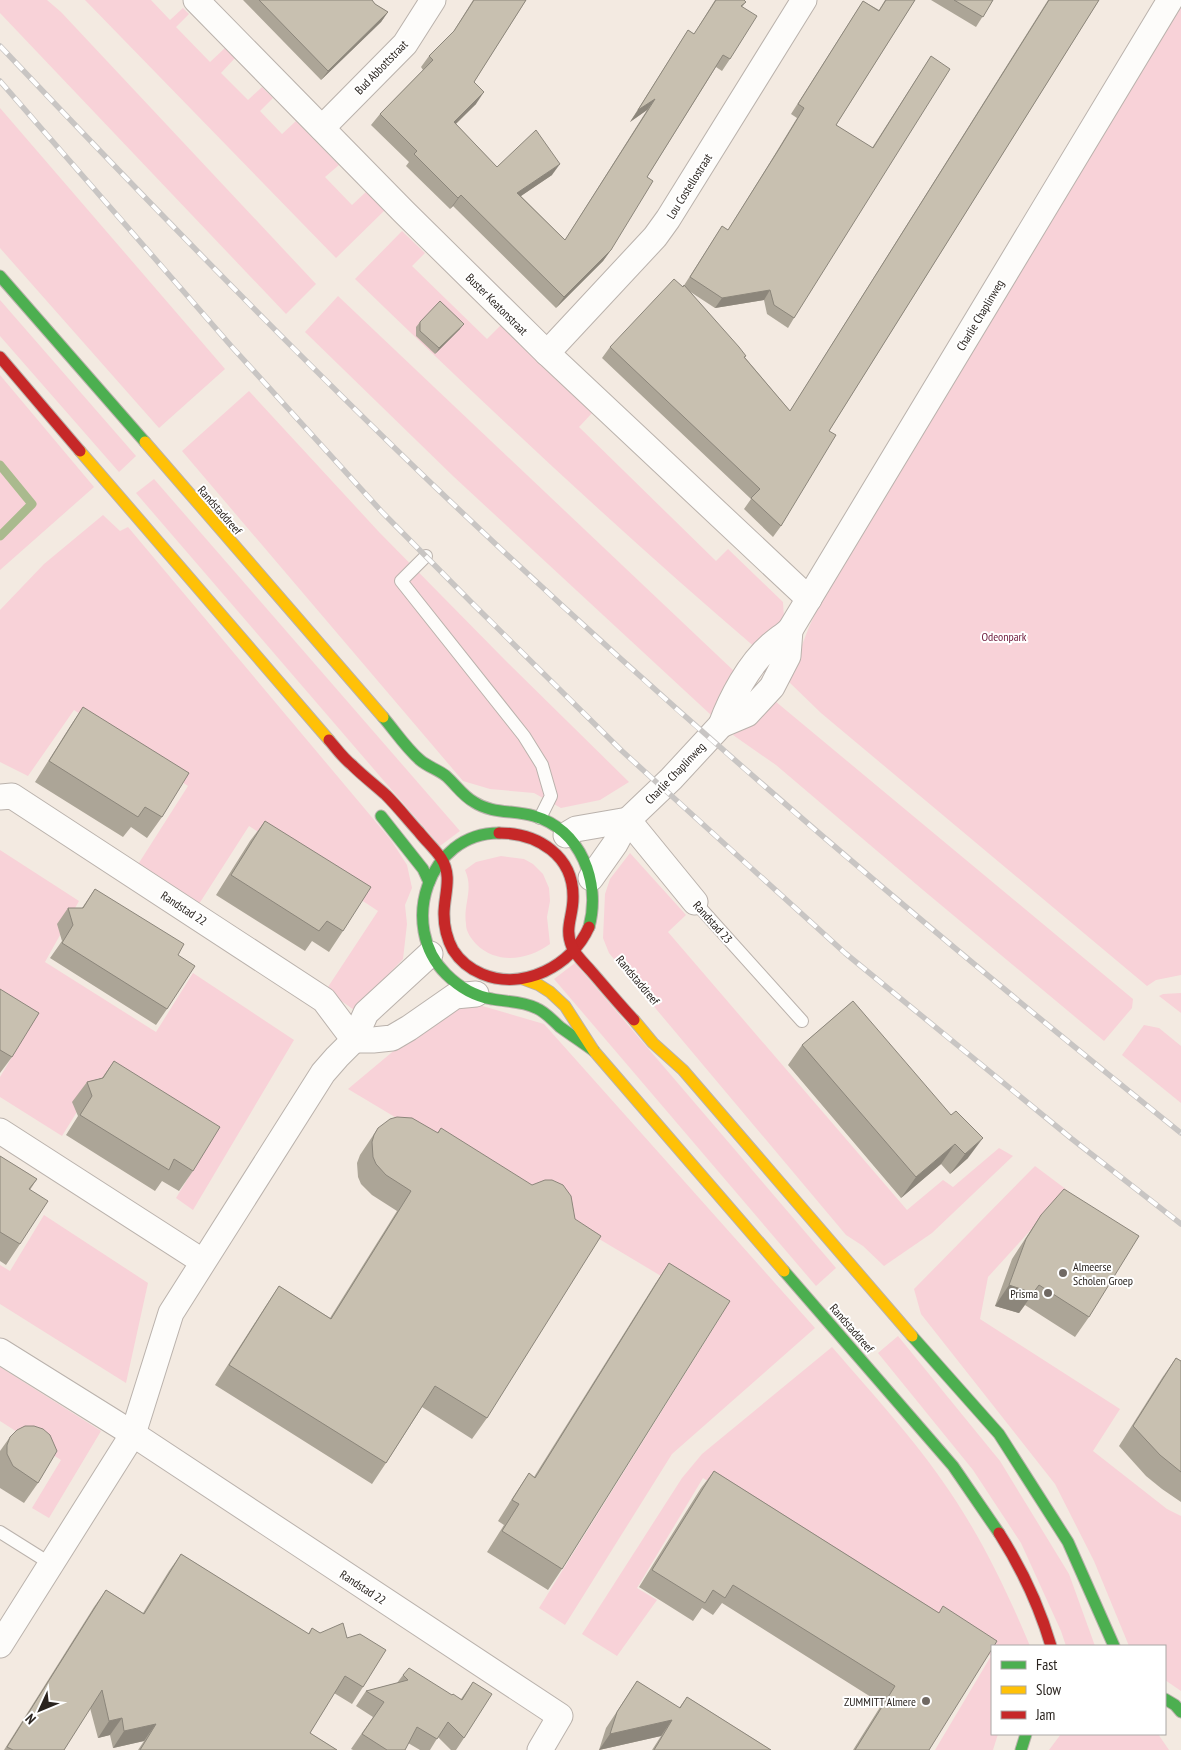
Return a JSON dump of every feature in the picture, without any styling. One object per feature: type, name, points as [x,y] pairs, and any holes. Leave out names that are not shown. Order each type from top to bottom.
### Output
[{"type":"main road","name":"Randstaddreef","points":[[0,276],[421,761],[427,775]]},
{"type":"main road","points":[[0,357],[350,764],[387,796],[442,859],[448,882],[444,921],[446,935],[460,959],[461,974]]},
{"type":"main road","name":"Randstaddreef","points":[[421,761],[446,776],[469,800],[480,806],[524,813],[554,825],[555,839]]},
{"type":"main road","points":[[350,764],[363,788]]},
{"type":"main road","points":[[372,804],[423,869],[428,882]]},
{"type":"main road","points":[[472,824],[488,834]]},
{"type":"main road","points":[[518,833],[574,844],[582,854],[592,878],[593,906],[588,938],[556,966],[545,972],[509,980],[483,975],[461,974],[442,970],[430,954],[422,921],[422,908],[428,882],[442,859],[451,850],[463,842],[488,834],[518,833]]},
{"type":"main road","points":[[555,839],[555,853],[564,864],[570,877],[573,891],[573,905],[568,930],[569,939],[574,951],[653,1043],[684,1070],[866,1284],[999,1434],[1068,1542],[1114,1645]]},
{"type":"main road","name":"Randstaddreef","points":[[461,974],[476,994],[492,999],[521,1002],[538,1008],[594,1051]]},
{"type":"main road","name":"Randstaddreef","points":[[523,978],[541,986],[556,997],[594,1051],[953,1466],[996,1526],[1024,1577],[1047,1628],[1052,1645]]},
{"type":"main road","points":[[671,1044],[684,1070]]},
{"type":"main road","points":[[1166,1700],[1175,1705],[1181,1712]]},
{"type":"main road","points":[[1020,1750],[1026,1735]]},
{"type":"street","name":"Buster Keatonstraat","points":[[196,0],[404,212],[547,353],[809,599]]},
{"type":"street","name":"Bud Abbottstraat","points":[[322,128],[405,44],[432,0]]},
{"type":"street","name":"Lou Costellostraat","points":[[547,353],[668,220],[804,0]]},
{"type":"street","name":"Charlie Chaplinweg","points":[[592,878],[616,844],[628,820],[671,779],[720,725],[730,702],[751,669],[770,646],[789,632],[1170,0]]},
{"type":"street","name":"Randstad 22","points":[[0,797],[12,796],[324,1000],[354,1040]]},
{"type":"street","points":[[555,839],[576,829],[628,820]]},
{"type":"street","name":"Randstad 23","points":[[628,820],[695,902]]},
{"type":"street","points":[[0,1646],[133,1434],[171,1313],[202,1261],[319,1080],[337,1057],[354,1040],[366,1013],[430,954]]},
{"type":"street","points":[[354,1040],[384,1028],[461,974]]},
{"type":"street","points":[[354,1040],[392,1038],[455,996],[476,994]]},
{"type":"street","points":[[0,1131],[202,1261]]},
{"type":"street","name":"Randstad 22","points":[[0,1351],[133,1434],[560,1716],[540,1750]]},
{"type":"lane","points":[[426,556],[400,580],[499,702],[542,765],[551,796],[540,818]]},
{"type":"lane","name":"Randstad 23","points":[[695,902],[802,1021]]},
{"type":"lane","points":[[0,1532],[51,1564]]},
{"type":"green space","points":[[0,0],[47,0],[61,12],[316,284],[286,314],[0,13]]},
{"type":"green space","points":[[85,0],[151,0],[170,20],[183,8],[189,14],[176,27],[210,62],[225,48],[235,58],[221,73],[248,100],[262,87],[273,98],[260,111],[282,134],[296,121],[339,165],[325,177],[352,205],[368,190],[386,209],[336,258]]},
{"type":"green space","name":"Odeonpark","points":[[1181,0],[1181,975],[1156,980],[1147,986],[821,713],[788,681],[809,627],[829,584]]},
{"type":"green space","points":[[0,108],[225,369],[159,428],[0,248]]},
{"type":"green space","points":[[402,231],[425,253],[412,266],[487,339],[504,322],[594,411],[579,427],[716,561],[728,549],[783,602],[784,618],[757,649],[553,467],[355,279]]},
{"type":"green space","points":[[338,296],[735,672],[711,715],[453,476],[305,332]]},
{"type":"green space","points":[[0,300],[136,456],[119,472],[0,336]]},
{"type":"green space","points":[[0,375],[94,487],[0,570]]},
{"type":"green space","points":[[249,391],[379,532],[629,782],[600,800],[561,808],[534,793],[490,789],[463,781],[182,451]]},
{"type":"green space","points":[[154,479],[460,831],[440,846],[136,493]]},
{"type":"green space","points":[[103,515],[120,531],[128,527],[391,840],[407,865],[412,888],[405,905],[407,924],[403,959],[354,1010],[326,990],[378,911],[249,826],[199,904],[137,866],[188,786],[74,710],[28,776],[0,762],[0,610],[44,564]]},
{"type":"green space","points":[[775,701],[1133,999],[1132,1008],[1104,1041],[776,765],[733,735]]},
{"type":"green space","points":[[0,850],[79,901],[45,962],[156,1032],[193,973],[294,1040],[193,1210],[176,1198],[207,1147],[98,1078],[62,1136],[0,1097],[0,1077],[27,1032],[0,1015]]},
{"type":"green space","points":[[630,853],[686,915],[668,932],[907,1210],[943,1180],[953,1187],[999,1148],[1013,1156],[932,1233],[884,1266],[863,1246],[846,1235],[609,953],[603,938],[605,894],[610,879]]},
{"type":"green space","points":[[501,856],[524,859],[533,864],[543,874],[549,888],[550,901],[547,917],[550,944],[522,957],[503,957],[484,951],[472,939],[466,927],[465,917],[469,884],[465,870],[476,862]]},
{"type":"green space","points":[[575,963],[836,1268],[816,1286],[554,979]]},
{"type":"green space","points":[[1181,993],[1181,1013],[1159,996],[1163,994]]},
{"type":"green space","points":[[479,1005],[544,1024],[815,1328],[672,1454],[565,1625],[539,1608],[723,1313],[348,1089],[403,1043],[454,1008]]},
{"type":"green space","points":[[1144,1025],[1159,1028],[1181,1046],[1181,1103],[1122,1055]]},
{"type":"green space","points":[[1035,1166],[1067,1190],[988,1277],[980,1319],[1120,1409],[1093,1451],[1167,1509],[1181,1516],[1181,1691],[1166,1681],[1166,1645],[1129,1645],[1094,1561],[1055,1484],[921,1314],[914,1289]]},
{"type":"green space","points":[[44,1215],[148,1283],[126,1383],[0,1304],[0,1265],[10,1271]]},
{"type":"green space","points":[[898,1336],[1000,1461],[1069,1574],[1095,1645],[1066,1645],[1021,1543],[973,1470],[878,1353]]},
{"type":"green space","points":[[832,1347],[913,1441],[956,1501],[996,1572],[1030,1645],[991,1645],[991,1656],[703,1478],[637,1588],[657,1600],[617,1656],[582,1634],[682,1478],[702,1454]]},
{"type":"green space","points":[[0,1367],[101,1431],[49,1518],[32,1508],[61,1460],[0,1421]]},
{"type":"green space","points":[[991,1656],[991,1735],[998,1735],[993,1750],[935,1750]]},
{"type":"green space","points":[[1060,1735],[1159,1735],[1169,1750],[1049,1750]]},
{"type":"building","points":[[259,0],[372,0],[388,12],[328,71]]},
{"type":"building","points":[[474,0],[526,0],[474,82],[484,92],[454,122],[497,167],[536,130],[560,164],[517,193],[565,240],[655,99],[638,110],[688,30],[694,34],[716,0],[744,0],[746,2],[741,6],[757,16],[730,59],[723,55],[647,177],[653,181],[611,250],[564,297],[461,195],[458,198],[414,154],[417,151],[380,114],[433,60],[429,56],[454,31]]},
{"type":"building","points":[[886,0],[915,0],[836,125],[873,148],[931,56],[950,69],[794,318],[774,305],[770,290],[722,298],[690,277],[722,226],[728,230],[779,149],[804,108],[798,104],[863,1],[879,11]]},
{"type":"building","points":[[954,0],[993,0],[983,17]]},
{"type":"building","points":[[1049,0],[1099,0],[829,431],[836,435],[781,526],[751,498],[760,489],[610,347],[674,279],[683,287],[684,285],[739,347],[746,356],[744,357],[790,411]]},
{"type":"building","points":[[440,301],[464,324],[439,348],[420,331],[420,322]]},
{"type":"building","points":[[83,707],[189,773],[162,817],[145,807],[138,817],[49,761]]},
{"type":"building","points":[[265,821],[371,887],[343,931],[327,921],[319,931],[231,875]]},
{"type":"building","points":[[95,889],[184,944],[178,955],[195,966],[167,1009],[62,943],[73,925],[68,908],[83,908]]},
{"type":"building","points":[[0,989],[39,1013],[12,1057],[0,1050]]},
{"type":"building","points":[[853,1001],[951,1115],[956,1111],[983,1138],[965,1154],[955,1144],[916,1177],[802,1045]]},
{"type":"building","points":[[114,1061],[220,1127],[193,1171],[174,1159],[169,1170],[80,1115],[92,1096],[87,1082],[103,1078]]},
{"type":"building","points":[[397,1117],[412,1118],[438,1133],[441,1128],[532,1185],[545,1180],[552,1180],[563,1185],[571,1196],[575,1219],[601,1236],[487,1418],[435,1386],[386,1463],[229,1365],[279,1286],[331,1319],[411,1191],[386,1175],[376,1164],[373,1157],[372,1142],[378,1128],[390,1119]]},
{"type":"building","points":[[0,1156],[37,1179],[29,1189],[48,1201],[20,1244],[0,1232]]},
{"type":"building","points":[[1064,1189],[1139,1236],[1089,1317],[1039,1285],[1033,1293],[1009,1285],[1026,1239],[1041,1215]]},
{"type":"building","points":[[669,1263],[730,1301],[562,1569],[502,1531],[519,1504],[512,1500],[529,1473],[535,1478]]},
{"type":"building","points":[[1176,1358],[1181,1361],[1181,1472],[1160,1455],[1133,1426]]},
{"type":"building","points":[[25,1426],[43,1429],[50,1435],[57,1451],[38,1483],[13,1466],[7,1454],[7,1445],[10,1437],[17,1430]]},
{"type":"building","points":[[714,1471],[939,1613],[943,1606],[997,1641],[995,1645],[991,1645],[991,1651],[929,1750],[855,1750],[895,1686],[733,1585],[725,1598],[713,1590],[705,1603],[652,1570]]},
{"type":"building","points":[[181,1554],[309,1634],[312,1628],[320,1633],[343,1623],[347,1638],[360,1634],[386,1650],[363,1687],[345,1676],[310,1733],[337,1750],[140,1750],[156,1724],[124,1731],[122,1718],[109,1721],[102,1690],[64,1750],[13,1750],[7,1747],[106,1590],[144,1614]]},
{"type":"building","points":[[409,1668],[462,1700],[473,1682],[492,1694],[464,1738],[448,1722],[437,1739],[417,1727],[405,1750],[387,1750],[362,1734],[384,1702],[366,1691],[408,1680],[403,1675]]},
{"type":"building","points":[[637,1681],[680,1708],[687,1697],[771,1750],[654,1750],[672,1720],[610,1734],[617,1712]]},
{"type":"waterway","points":[[0,465],[32,504],[0,536]]},
{"type":"railway","points":[[0,46],[159,212],[376,430],[613,652],[894,897],[1181,1133]]},
{"type":"railway","points":[[0,81],[232,347],[382,512],[622,751],[845,953],[1072,1139],[1181,1224]]},
{"type":"traffic: fast","points":[[0,276],[145,442]]},
{"type":"traffic: fast","points":[[383,717],[415,755],[446,776],[470,800],[488,808],[534,816],[550,823],[564,833],[575,845],[584,860],[589,876],[592,893],[589,927]]},
{"type":"traffic: fast","points":[[381,816],[423,869],[429,882]]},
{"type":"traffic: fast","points":[[499,833],[474,837],[454,848],[438,865],[428,886],[423,908],[424,932],[432,954],[446,974],[467,990],[485,998],[525,1004],[540,1010],[594,1051]]},
{"type":"traffic: fast","points":[[784,1271],[953,1466],[999,1533]]},
{"type":"traffic: fast","points":[[912,1336],[999,1434],[1068,1542],[1114,1645]]},
{"type":"traffic: fast","points":[[1166,1700],[1175,1705],[1181,1712]]},
{"type":"traffic: fast","points":[[1021,1750],[1026,1735]]},
{"type":"traffic: slow","points":[[145,442],[383,717]]},
{"type":"traffic: slow","points":[[80,451],[329,740]]},
{"type":"traffic: slow","points":[[523,979],[539,985],[550,992],[565,1006],[594,1051],[784,1271]]},
{"type":"traffic: slow","points":[[634,1020],[653,1043],[683,1070],[912,1336]]},
{"type":"traffic: jam","points":[[0,357],[80,451]]},
{"type":"traffic: jam","points":[[329,740],[360,773],[386,795],[441,858],[447,872],[444,907],[446,932],[453,950],[469,967],[482,974],[498,978],[514,979],[529,977],[544,971],[571,953],[589,927]]},
{"type":"traffic: jam","points":[[499,833],[527,837],[540,842],[560,859],[572,883],[573,905],[569,934],[572,947],[581,960],[634,1020]]},
{"type":"traffic: jam","points":[[999,1533],[1029,1588],[1051,1645]]},
{"type":"place","name":"Almeerse Scholen Groep","points":[[1063,1273]]},
{"type":"place","name":"Prisma","points":[[1048,1293]]},
{"type":"place","name":"ZUMMITT Almere","points":[[926,1701]]}]
